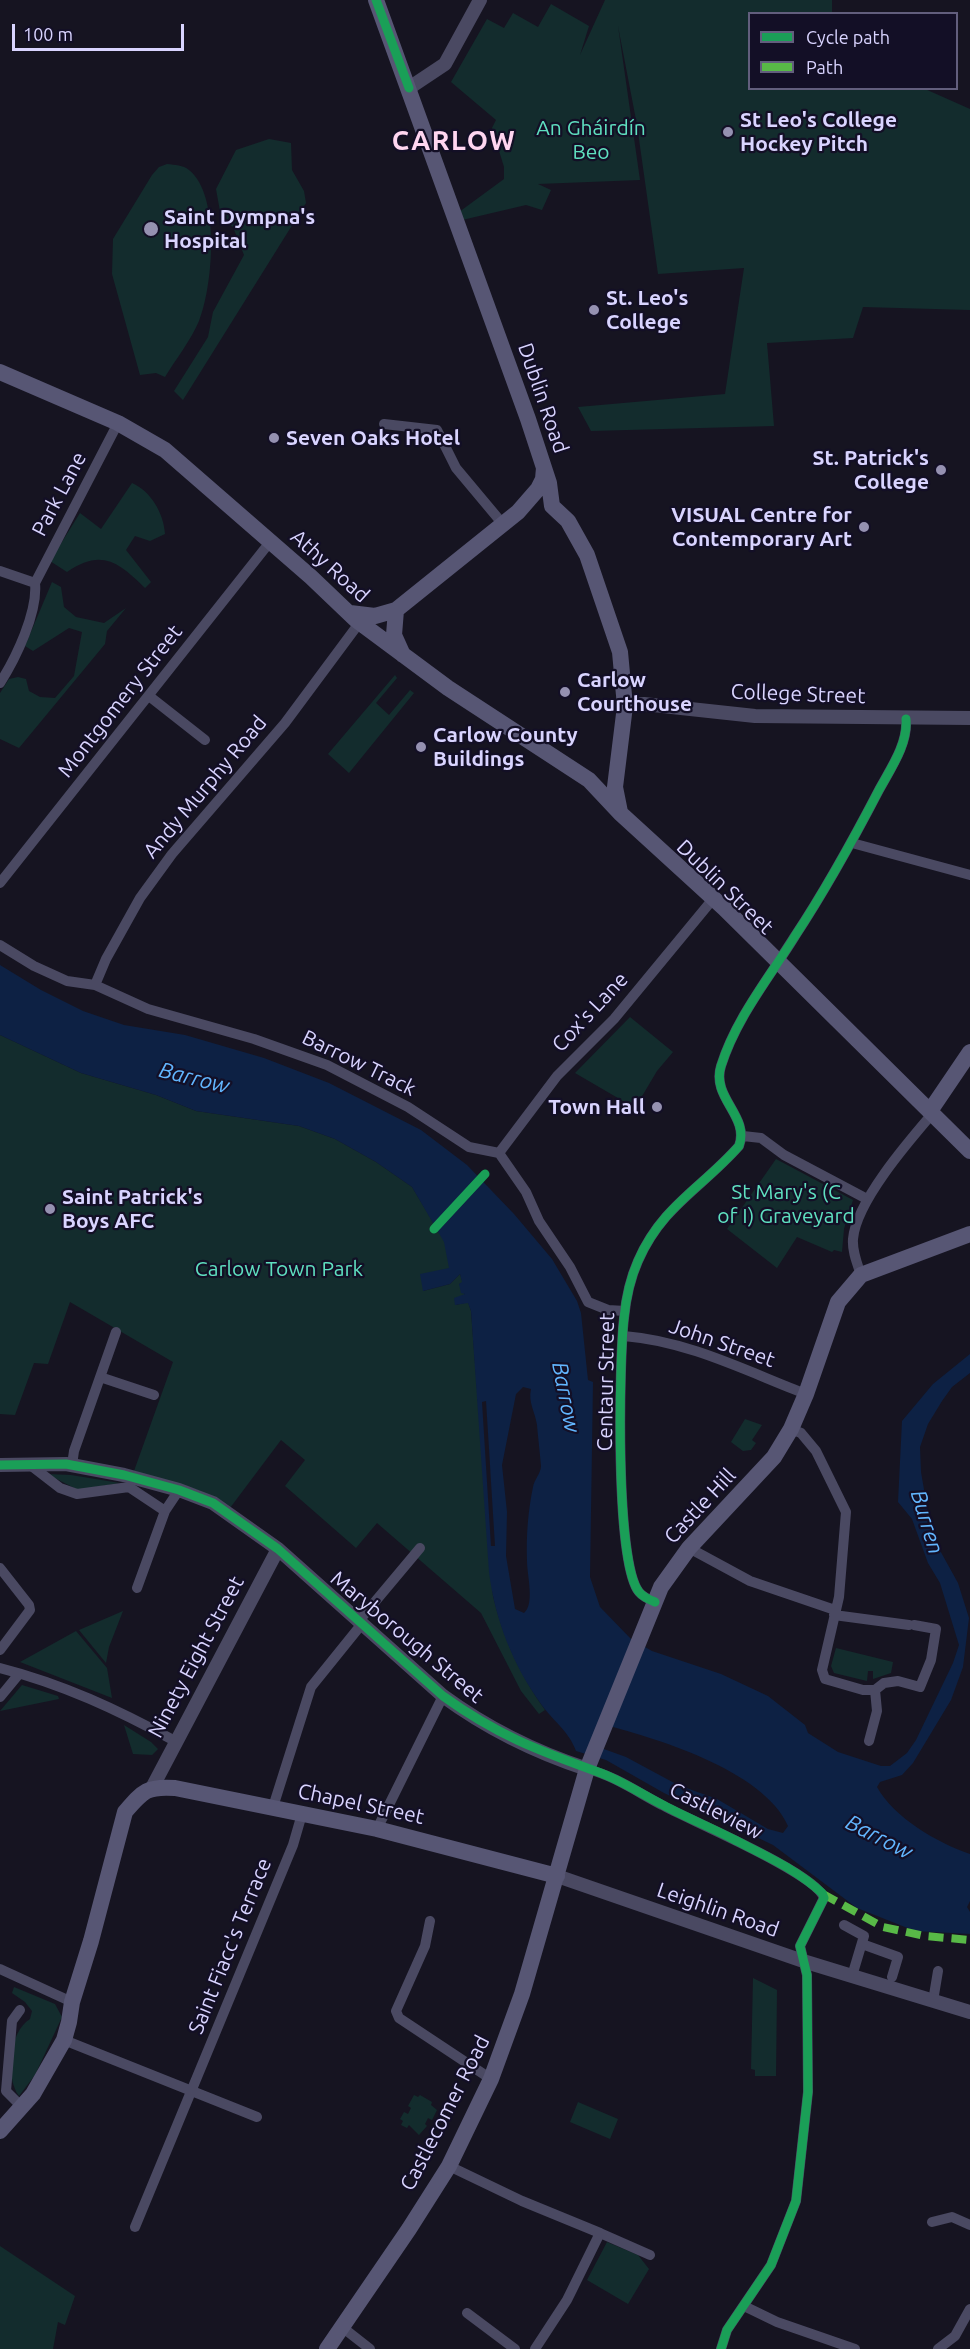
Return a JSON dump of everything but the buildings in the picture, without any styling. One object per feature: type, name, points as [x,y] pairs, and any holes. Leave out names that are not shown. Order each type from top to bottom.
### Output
[{"type":"main road","name":"Dublin Road","points":[[376,0],[544,467],[552,506]]},
{"type":"main road","name":"Athy Road","points":[[0,372],[118,423],[165,450],[354,617],[448,688],[589,780],[620,813]]},
{"type":"main road","points":[[354,617],[375,616],[396,610],[518,512],[538,489],[543,479],[544,467]]},
{"type":"main road","points":[[518,512],[538,505],[552,506],[568,521],[587,555],[613,625],[620,652],[625,706],[615,787],[620,813]]},
{"type":"main road","points":[[396,610],[394,635],[403,655]]},
{"type":"main road","points":[[589,780],[601,777],[617,765]]},
{"type":"main road","name":"Dublin Street","points":[[620,813],[713,898],[970,1151]]},
{"type":"main road","points":[[931,1112],[970,1052]]},
{"type":"main road","points":[[861,1275],[970,1234]]},
{"type":"main road","name":"Castle Hill","points":[[590,1763],[658,1594],[689,1548],[774,1457],[791,1429],[806,1394],[838,1302],[861,1275]]},
{"type":"main road","name":"Castlecomer Road","points":[[327,2349],[449,2166],[491,2079],[516,2016],[590,1763]]},
{"type":"main road","points":[[0,2131],[33,2094],[64,2040],[72,2002],[91,1941],[125,1812],[139,1796],[153,1786]]},
{"type":"main road","name":"Chapel Street","points":[[153,1786],[376,1828],[557,1876]]},
{"type":"street","points":[[409,88],[445,64],[480,0]]},
{"type":"street","name":"Park Lane","points":[[34,583],[118,423]]},
{"type":"street","points":[[384,424],[436,430],[456,468],[502,523]]},
{"type":"street","name":"Montgomery Street","points":[[0,883],[270,542]]},
{"type":"street","points":[[0,571],[34,583],[36,597],[33,612],[0,683]]},
{"type":"street","name":"Andy Murphy Road","points":[[95,985],[106,959],[140,898],[166,863],[285,723],[354,617]]},
{"type":"street","points":[[150,696],[205,740]]},
{"type":"street","name":"College Street","points":[[625,706],[644,704],[755,716],[970,718]]},
{"type":"street","points":[[867,1199],[784,1155],[761,1138],[743,1136],[741,1124],[722,1093],[719,1081],[721,1066],[744,1016],[852,843],[904,741],[906,719]]},
{"type":"street","points":[[852,843],[970,875]]},
{"type":"street","name":"Cox's Lane","points":[[500,1153],[557,1076],[614,1019],[713,898]]},
{"type":"street","name":"Barrow Track","points":[[0,945],[48,974],[67,981],[95,985],[148,1009],[254,1040],[327,1065],[408,1107],[469,1147],[500,1153]]},
{"type":"street","points":[[861,1275],[853,1240],[858,1218],[867,1199],[931,1112]]},
{"type":"street","name":"Centaur Street","points":[[658,1594],[639,1592],[636,1587],[629,1568],[624,1537],[621,1448],[625,1311],[631,1281],[639,1259],[662,1218],[730,1157],[739,1146],[743,1136]]},
{"type":"street","points":[[500,1153],[526,1192],[539,1221],[570,1267],[588,1302],[608,1310],[625,1311]]},
{"type":"street","points":[[72,1465],[74,1451],[116,1332]]},
{"type":"street","name":"John Street","points":[[624,1336],[644,1337],[697,1350],[806,1394]]},
{"type":"street","points":[[100,1377],[154,1395]]},
{"type":"street","points":[[689,1548],[750,1581],[835,1613],[936,1629],[931,1660],[920,1687],[898,1681],[884,1683],[875,1690],[833,1683],[825,1679],[822,1670],[835,1613],[839,1597],[846,1512],[816,1451],[801,1433],[791,1429]]},
{"type":"street","points":[[29,1464],[69,1493],[129,1487],[165,1511]]},
{"type":"street","name":"Maryborough Street","points":[[0,1465],[72,1465],[124,1475],[179,1490],[213,1503],[278,1549],[443,1696],[511,1739],[590,1763]]},
{"type":"street","points":[[137,1588],[165,1511],[179,1490]]},
{"type":"street","points":[[273,1807],[311,1687],[420,1548]]},
{"type":"street","name":"Ninety Eight Street","points":[[153,1786],[278,1549]]},
{"type":"street","points":[[0,1568],[29,1605],[30,1610],[0,1650]]},
{"type":"street","points":[[0,1668],[77,1692],[119,1710],[175,1741]]},
{"type":"street","points":[[0,1697],[19,1674]]},
{"type":"street","points":[[869,1741],[877,1711],[875,1690]]},
{"type":"street","points":[[376,1828],[443,1696]]},
{"type":"street","name":"Castleview","points":[[590,1763],[663,1805],[754,1849],[816,1887],[823,1896],[800,1946],[803,1961]]},
{"type":"street","name":"Saint Fiacc's Terrace","points":[[135,2227],[293,1845],[302,1814]]},
{"type":"street","name":"Leighlin Road","points":[[557,1876],[803,1961],[970,2012]]},
{"type":"street","points":[[430,1921],[425,1946],[396,2011],[399,2018],[491,2079]]},
{"type":"street","points":[[844,1925],[864,1936],[852,1976]]},
{"type":"street","points":[[862,1944],[898,1957],[892,1977]]},
{"type":"street","points":[[721,2349],[727,2330],[771,2265],[783,2239],[796,2200],[808,2092],[807,1975],[803,1961]]},
{"type":"street","points":[[0,1969],[72,2002]]},
{"type":"street","points":[[933,2001],[938,1971]]},
{"type":"street","points":[[20,2010],[12,2021],[6,2091],[22,2107]]},
{"type":"street","points":[[64,2040],[257,2117]]},
{"type":"street","points":[[449,2166],[522,2201],[650,2255]]},
{"type":"street","points":[[932,2222],[952,2217],[970,2225]]},
{"type":"street","points":[[535,2349],[567,2300],[600,2233]]},
{"type":"street","points":[[744,2306],[777,2322],[855,2349]]},
{"type":"street","points":[[938,2349],[955,2336],[970,2309]]},
{"type":"street","points":[[467,2313],[514,2349]]},
{"type":"street","points":[[342,2327],[370,2349]]},
{"type":"green space","name":"An Gháirdín Beo","points":[[605,0],[832,0],[832,12],[748,12],[748,90],[927,90],[970,109],[970,310],[863,307],[853,338],[767,343],[774,426],[591,431],[578,407],[725,394],[744,268],[658,274],[637,125],[618,26],[640,180],[538,184],[551,190],[542,210],[526,205],[458,221],[455,215],[504,179],[504,167],[492,128],[496,120],[451,82],[487,19],[504,28],[513,13],[538,27],[551,4],[589,26],[580,55]]},
{"type":"green space","points":[[269,139],[291,143],[292,170],[304,191],[306,203],[183,400],[174,391],[208,337],[213,312],[244,255],[233,227],[221,217],[216,189],[236,150]]},
{"type":"green space","points":[[167,164],[187,168],[199,182],[206,199],[211,242],[208,287],[199,321],[165,377],[156,373],[140,375],[112,274],[113,239],[152,175],[159,167]]},
{"type":"green space","points":[[132,483],[151,497],[159,511],[165,534],[150,541],[135,536],[126,550],[151,582],[145,588],[127,571],[109,561],[90,561],[67,572],[50,561],[80,513],[101,529]]},
{"type":"green space","points":[[52,582],[61,587],[64,607],[76,617],[104,623],[126,608],[107,631],[105,644],[19,748],[0,739],[0,693],[9,679],[18,677],[26,679],[29,691],[40,697],[55,698],[74,676],[82,632],[69,628],[33,651],[25,646]]},
{"type":"green space","points":[[395,675],[397,678],[376,703],[389,715],[410,690],[414,693],[349,773],[328,754]]},
{"type":"green space","points":[[630,1017],[673,1052],[657,1071],[635,1108],[575,1073]]},
{"type":"green space","name":"Carlow Town Park","points":[[0,1035],[81,1073],[156,1095],[196,1111],[299,1126],[335,1139],[376,1162],[412,1187],[445,1242],[450,1268],[423,1291],[450,1284],[460,1274],[463,1283],[459,1284],[465,1294],[456,1305],[468,1302],[471,1311],[493,1596],[513,1656],[545,1710],[539,1714],[521,1691],[481,1613],[377,1523],[356,1548],[285,1486],[305,1460],[281,1440],[230,1508],[201,1491],[134,1471],[173,1362],[70,1302],[48,1364],[34,1363],[15,1415],[0,1414]]},
{"type":"green space","name":"St Mary's (C of I) Graveyard","points":[[776,1159],[853,1200],[844,1229],[842,1252],[834,1250],[832,1252],[797,1237],[777,1268],[727,1229]]},
{"type":"green space","points":[[745,1419],[762,1425],[752,1440],[756,1443],[751,1450],[743,1451],[731,1442]]},
{"type":"green space","points":[[47,1474],[71,1475],[120,1483],[78,1490]]},
{"type":"green space","points":[[123,1611],[109,1647],[106,1663],[79,1630]]},
{"type":"green space","points":[[76,1631],[107,1668],[112,1698],[20,1662]]},
{"type":"green space","points":[[836,1648],[893,1662],[891,1673],[873,1679],[873,1671],[868,1671],[867,1681],[834,1673],[831,1666]]},
{"type":"green space","points":[[22,1685],[58,1696],[59,1699],[0,1711]]},
{"type":"green space","points":[[124,1725],[158,1749],[152,1755],[133,1754]]},
{"type":"green space","points":[[753,1978],[777,1990],[776,2076],[755,2076],[755,2070],[751,2069]]},
{"type":"green space","points":[[14,1987],[55,2004],[62,2017],[35,2075],[19,2096],[12,2078],[11,2055],[17,2034],[30,2019],[32,2011],[25,2002],[12,1993]]},
{"type":"green space","points":[[414,2095],[418,2097],[420,2095],[432,2102],[431,2105],[437,2110],[432,2120],[428,2118],[425,2124],[427,2126],[419,2135],[409,2125],[407,2128],[401,2125],[403,2121],[400,2119],[404,2112],[408,2114],[411,2108],[408,2106]]},
{"type":"green space","points":[[578,2102],[618,2119],[610,2139],[570,2122]]},
{"type":"green space","points":[[607,2242],[638,2255],[649,2269],[628,2304],[587,2280]]},
{"type":"green space","points":[[0,2246],[75,2296],[65,2325],[58,2322],[53,2349],[0,2349]]},
{"type":"water","points":[[0,965],[41,990],[83,1011],[124,1025],[185,1035],[264,1058],[329,1083],[421,1130],[467,1165],[514,1214],[552,1259],[577,1301],[581,1313],[588,1380],[593,1382],[590,1577],[600,1607],[631,1639],[652,1651],[721,1674],[768,1696],[805,1725],[808,1733],[838,1752],[881,1766],[890,1766],[907,1753],[916,1740],[953,1663],[959,1645],[940,1583],[928,1563],[912,1519],[898,1502],[902,1421],[933,1384],[970,1354],[970,1373],[952,1387],[942,1401],[928,1424],[920,1447],[921,1472],[932,1536],[958,1583],[969,1618],[963,1667],[951,1700],[913,1763],[902,1775],[880,1782],[877,1787],[905,1819],[944,1843],[970,1854],[970,1901],[967,1907],[970,1912],[970,1934],[915,1931],[857,1908],[773,1845],[664,1793],[606,1760],[576,1751],[569,1737],[545,1710],[514,1658],[501,1625],[492,1590],[471,1311],[468,1303],[455,1305],[454,1298],[465,1294],[461,1293],[460,1274],[450,1284],[423,1291],[420,1274],[449,1268],[444,1242],[412,1187],[376,1162],[335,1139],[299,1126],[196,1111],[156,1095],[81,1073],[0,1035]],"holes":[[[523,1387],[531,1389],[530,1399],[537,1425],[541,1466],[534,1484],[529,1514],[527,1567],[530,1596],[524,1613],[515,1609],[506,1556],[507,1512],[502,1465],[516,1394]],[[598,1723],[676,1747],[732,1772],[756,1788],[775,1806],[788,1826],[783,1833],[768,1829],[717,1799],[678,1785],[626,1757],[590,1744]]]},
{"type":"pier","points":[[486,1401],[495,1546],[491,1546],[482,1402]]},
{"type":"marked path","points":[[823,1894],[883,1927],[925,1936],[970,1940]]},
{"type":"cycle path","points":[[376,0],[409,88]]},
{"type":"cycle path","points":[[655,1602],[639,1592],[631,1574],[622,1504],[620,1416],[622,1341],[627,1296],[638,1261],[659,1226],[739,1146],[741,1135],[739,1125],[721,1088],[719,1077],[727,1048],[754,999],[849,846],[902,747],[906,719]]},
{"type":"cycle path","points":[[434,1229],[485,1174]]},
{"type":"cycle path","points":[[0,1465],[66,1464],[124,1475],[179,1490],[213,1503],[278,1549],[443,1696],[463,1710],[518,1740],[615,1779],[791,1870],[822,1893],[824,1898],[800,1946],[807,1975],[808,2092],[796,2201],[771,2265],[727,2330],[721,2349]]},
{"type":"place","name":"St Leo's College Hockey Pitch","points":[[728,132]]},
{"type":"place","name":"Saint Dympna's Hospital","points":[[151,229]]},
{"type":"place","name":"St. Leo's College","points":[[594,310]]},
{"type":"place","name":"Seven Oaks Hotel","points":[[274,438]]},
{"type":"place","name":"St. Patrick's College","points":[[941,470]]},
{"type":"place","name":"VISUAL Centre for Contemporary Art","points":[[864,527]]},
{"type":"place","name":"Carlow Courthouse","points":[[565,692]]},
{"type":"place","name":"Carlow County Buildings","points":[[421,747]]},
{"type":"place","name":"Town Hall","points":[[657,1107]]},
{"type":"place","name":"Saint Patrick's Boys AFC","points":[[50,1209]]},
{"type":"district","name":"CARLOW","points":[[454,141]]},
{"type":"water label","name":"Barrow","points":[[194,1078]]},
{"type":"water label","name":"Barrow","points":[[566,1397]]},
{"type":"water label","name":"Burren","points":[[927,1522]]},
{"type":"water label","name":"Barrow","points":[[879,1837]]}]
